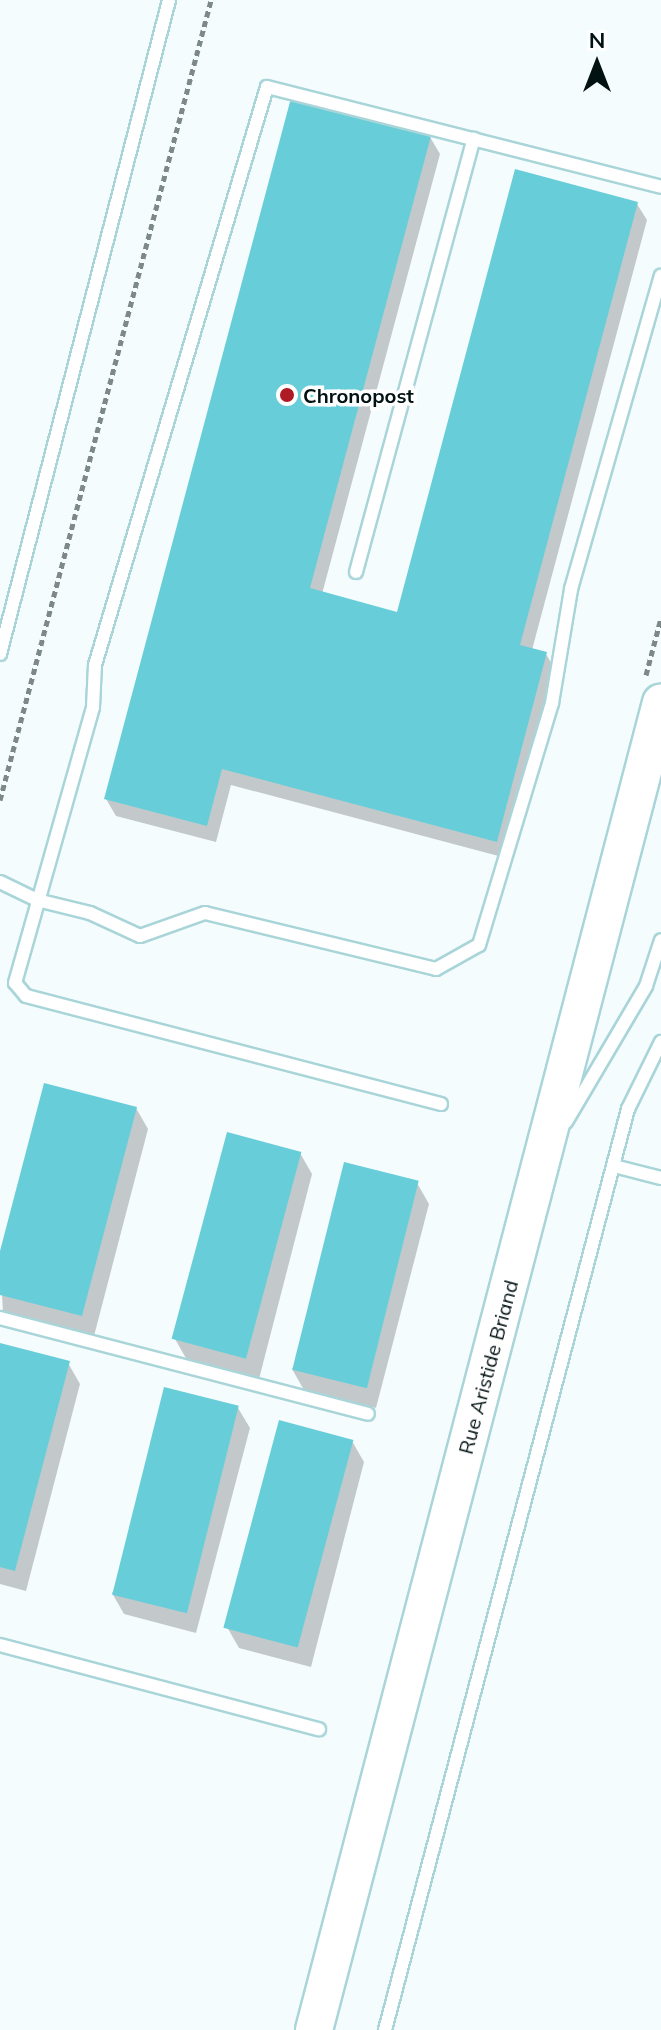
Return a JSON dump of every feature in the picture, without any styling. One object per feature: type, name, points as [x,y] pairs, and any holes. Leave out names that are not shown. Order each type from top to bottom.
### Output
[{"type":"main road","name":"Rue Aristide Briand","points":[[314,2030],[661,703]]},
{"type":"lane","points":[[0,654],[169,0]]},
{"type":"lane","points":[[441,1104],[26,996],[15,983],[93,707],[95,665],[267,87],[661,187]]},
{"type":"lane","points":[[356,572],[474,139]]},
{"type":"lane","points":[[0,882],[37,900],[90,913],[140,936],[205,913],[436,969],[479,945],[552,703],[571,589],[661,276]]},
{"type":"lane","points":[[540,1166],[646,986],[661,940]]},
{"type":"lane","points":[[385,2030],[628,1109],[661,1042]]},
{"type":"lane","points":[[614,1166],[661,1178]]},
{"type":"lane","points":[[0,1318],[368,1414]]},
{"type":"lane","points":[[0,1645],[319,1729]]},
{"type":"path","points":[[0,800],[211,0]]},
{"type":"building","name":"Chronopost","points":[[291,98],[431,136],[310,588],[397,612],[515,169],[638,202],[520,645],[547,652],[497,842],[222,769],[207,826],[104,799]]},
{"type":"building","points":[[44,1083],[137,1107],[82,1316],[0,1295],[0,1251]]},
{"type":"building","points":[[227,1132],[301,1152],[246,1359],[172,1339]]},
{"type":"building","points":[[344,1162],[419,1181],[367,1388],[292,1370]]},
{"type":"building","points":[[0,1343],[70,1361],[15,1571],[0,1567]]},
{"type":"building","points":[[164,1387],[239,1406],[187,1613],[112,1595]]},
{"type":"building","points":[[279,1420],[353,1440],[298,1648],[223,1628]]},
{"type":"place","name":"Chronopost","points":[[287,395]]}]
